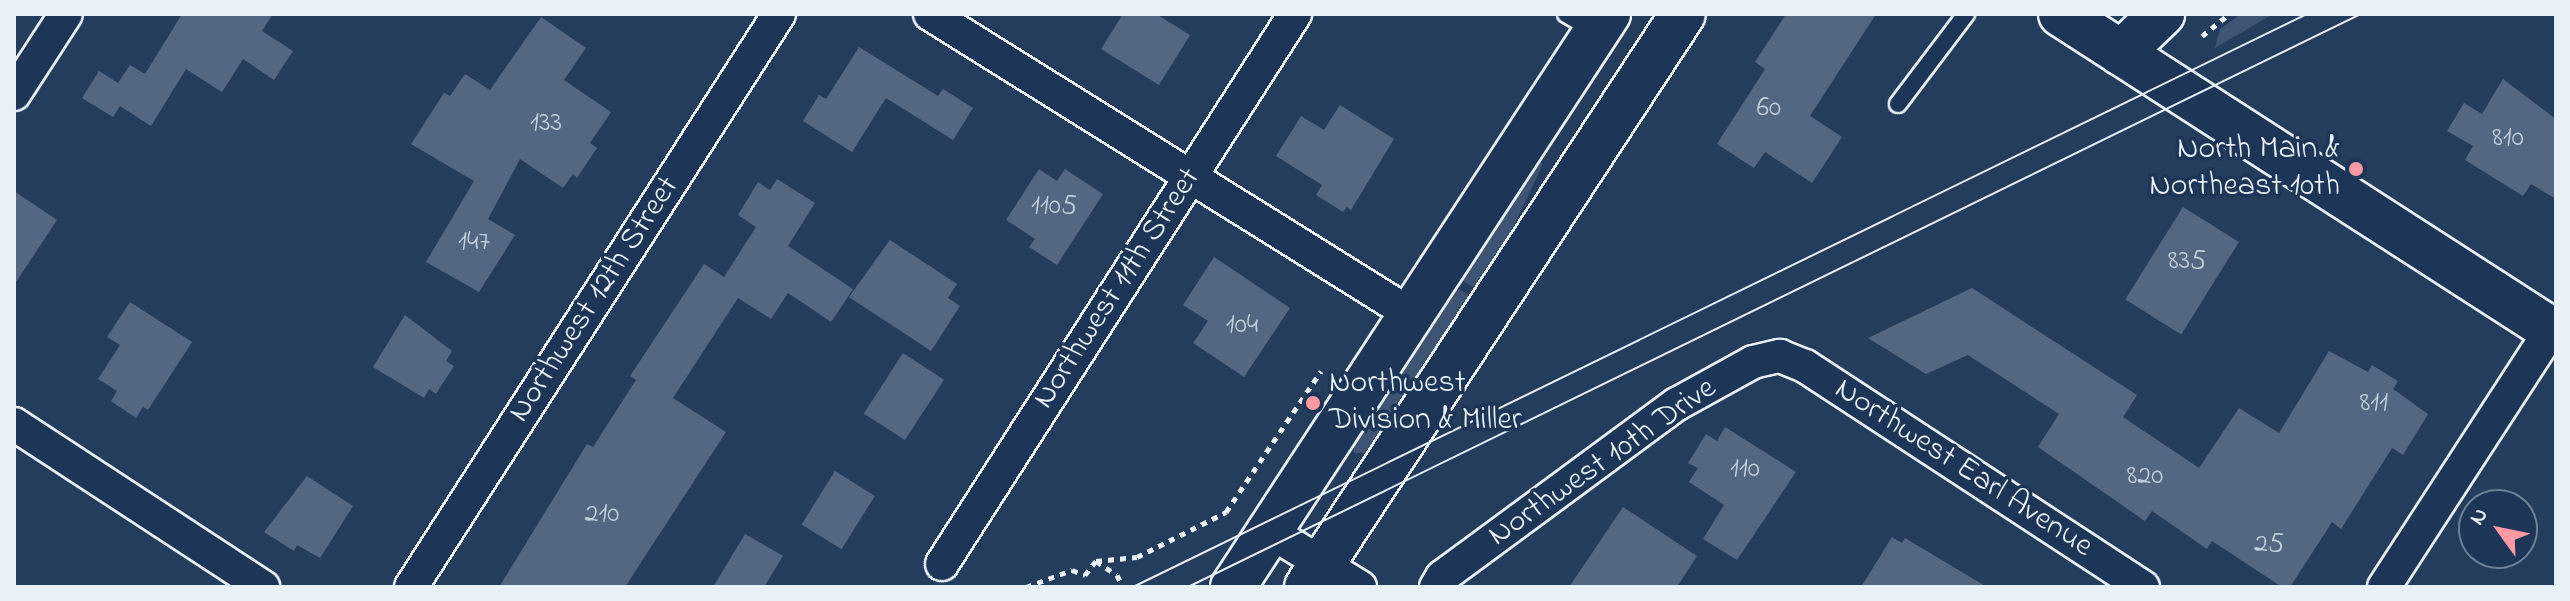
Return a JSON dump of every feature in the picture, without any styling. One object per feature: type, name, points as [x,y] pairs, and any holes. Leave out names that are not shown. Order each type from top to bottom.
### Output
[{"type":"main road","points":[[1314,576],[1683,14]]},
{"type":"main road","points":[[2061,14],[2553,332]]},
{"type":"main road","points":[[2121,53],[2162,14]]},
{"type":"main road","points":[[1233,587],[1412,315],[1590,20]]},
{"type":"street","points":[[14,94],[66,14]]},
{"type":"street","name":"Northwest 12th Street","points":[[411,587],[779,14]]},
{"type":"street","points":[[930,14],[1192,174],[1412,315]]},
{"type":"street","name":"Northwest 11th Street","points":[[942,564],[1295,14]]},
{"type":"street","points":[[2384,587],[2553,332]]},
{"type":"street","name":"Northwest 10th Drive","points":[[1436,587],[1442,577],[1677,404],[1753,362],[1780,356]]},
{"type":"street","name":"Northwest Earl Avenue","points":[[1780,356],[1805,366],[2143,587]]},
{"type":"street","points":[[14,424],[263,587]]},
{"type":"street","points":[[1269,531],[1314,576],[1360,587]]},
{"type":"lane","points":[[1898,104],[1966,14]]},
{"type":"path","points":[[2202,36],[2229,14]]},
{"type":"path","points":[[1026,587],[1072,570],[1085,575],[1096,561],[1117,575],[1123,587]]},
{"type":"shaded area","points":[[2241,14],[2273,14],[2215,48],[2220,29]]},
{"type":"shaded area","points":[[1536,160],[1543,164],[1502,251],[1477,290],[1459,278]]},
{"type":"shaded area","points":[[1454,286],[1472,297],[1371,453],[1354,453],[1354,438]]},
{"type":"building","points":[[182,14],[273,14],[262,31],[293,51],[274,80],[243,59],[222,92],[186,69],[151,126],[120,106],[113,117],[82,98],[99,71],[118,83],[130,65],[145,74]]},
{"type":"building","points":[[1123,14],[1156,14],[1190,35],[1159,85],[1101,49]]},
{"type":"building","points":[[1786,14],[1876,14],[1810,116],[1842,137],[1812,183],[1765,152],[1754,168],[1717,144],[1765,69],[1755,62]]},
{"type":"building","points":[[541,17],[586,48],[564,80],[611,112],[590,143],[597,148],[577,178],[573,174],[563,188],[520,159],[488,219],[515,235],[479,292],[426,262],[474,181],[411,144],[444,93],[450,96],[465,74],[490,90]]},
{"type":"building","points":[[859,47],[938,96],[943,89],[973,108],[953,140],[886,98],[852,152],[803,121],[819,95],[826,99]]},
{"type":"building","points":[[2503,79],[2556,119],[2556,199],[2531,184],[2523,196],[2465,160],[2473,146],[2447,131],[2464,103],[2482,114]]},
{"type":"building","points":[[1340,105],[1394,139],[1351,210],[1347,207],[1343,212],[1316,195],[1322,185],[1276,156],[1301,116],[1324,130]]},
{"type":"building","points":[[1039,169],[1057,181],[1065,169],[1103,194],[1057,265],[1029,247],[1035,239],[1006,220]]},
{"type":"building","points":[[777,179],[815,203],[788,246],[853,289],[831,322],[788,293],[771,319],[738,298],[673,398],[726,432],[625,587],[499,587],[587,444],[593,447],[636,380],[630,376],[704,264],[724,277],[756,227],[738,215],[758,182],[770,190]]},
{"type":"building","points":[[14,191],[57,220],[14,285]]},
{"type":"building","points":[[2183,207],[2239,242],[2181,334],[2125,299]]},
{"type":"building","points":[[890,240],[957,284],[948,298],[960,306],[931,351],[849,297]]},
{"type":"building","points":[[1214,257],[1290,308],[1244,377],[1193,343],[1208,321],[1183,305]]},
{"type":"building","points":[[1972,288],[2137,395],[2123,417],[2199,468],[2239,408],[2279,433],[2329,351],[2368,372],[2372,365],[2398,381],[2393,389],[2428,414],[2403,455],[2392,448],[2341,529],[2332,522],[2290,587],[2282,587],[2212,541],[2207,549],[2152,511],[2145,521],[2038,447],[2059,414],[1968,355],[1926,374],[1868,338]]},
{"type":"building","points":[[130,302],[192,342],[148,410],[143,407],[136,418],[111,401],[117,391],[98,379],[120,345],[107,337]]},
{"type":"building","points":[[405,315],[452,351],[446,361],[454,366],[436,394],[429,389],[424,398],[373,367]]},
{"type":"building","points":[[903,353],[944,380],[905,440],[864,413]]},
{"type":"building","points":[[1725,427],[1796,472],[1737,560],[1703,539],[1724,505],[1689,482],[1698,468],[1688,463],[1706,434],[1717,441]]},
{"type":"building","points":[[835,471],[875,496],[841,549],[802,524]]},
{"type":"building","points":[[307,476],[353,506],[320,558],[297,545],[294,551],[264,532]]},
{"type":"building","points":[[1623,507],[1697,556],[1677,587],[1569,587]]},
{"type":"building","points":[[745,534],[783,556],[764,587],[713,587]]},
{"type":"building","points":[[1892,537],[1902,543],[1905,538],[1987,587],[1861,587]]},
{"type":"tram line","points":[[1133,587],[2307,14]]},
{"type":"tram line","points":[[1188,587],[2361,14]]},
{"type":"place","name":"North Main & Northeast 10th","points":[[2356,169]]},
{"type":"place","name":"Northwest Division & Miller","points":[[1313,403]]}]
